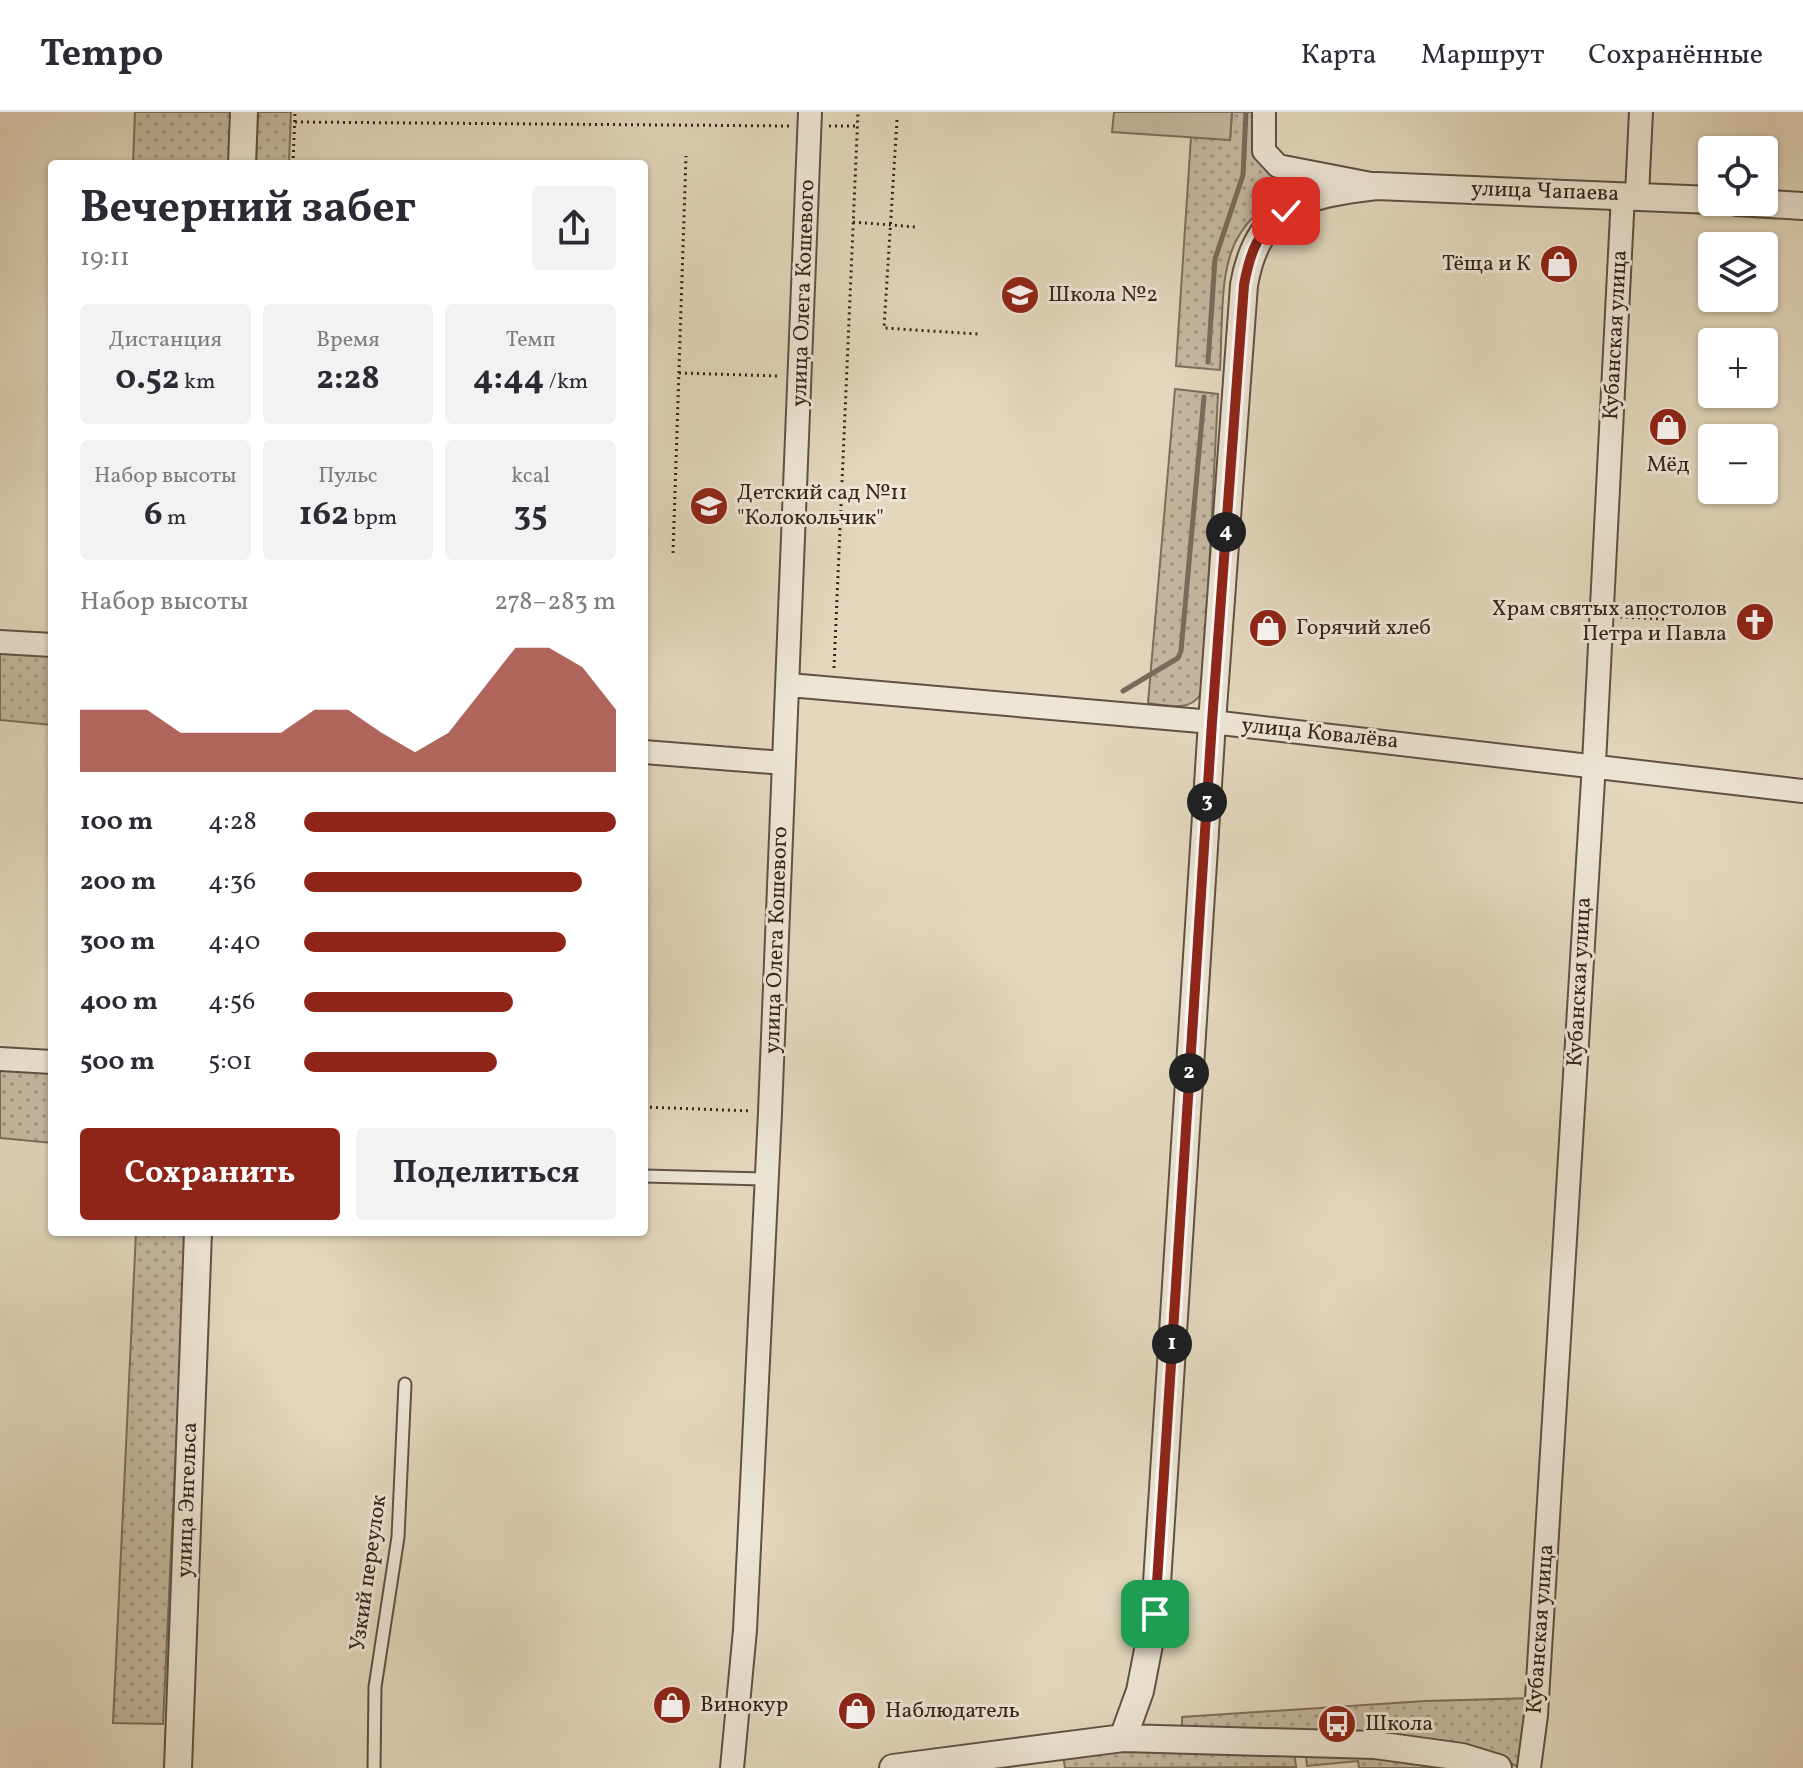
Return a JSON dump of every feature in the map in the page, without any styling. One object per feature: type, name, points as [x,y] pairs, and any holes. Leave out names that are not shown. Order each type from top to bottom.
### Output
[{"type":"street","points":[[242,160],[244,112]]},
{"type":"street","points":[[1264,112],[1264,151],[1278,166],[1377,186]]},
{"type":"street","name":"Кубанская улица","points":[[1529,1768],[1536,1715],[1630,195],[1641,112]]},
{"type":"street","name":"улица Олега Кошевого","points":[[732,1768],[745,1630],[767,1179],[810,119]]},
{"type":"street","name":"улица Чапаева","points":[[1123,1738],[1140,1691],[1155,1614],[1212,722],[1249,258],[1263,230],[1297,205],[1339,190],[1377,186],[1698,199]]},
{"type":"street","points":[[1778,204],[1803,206]]},
{"type":"street","points":[[0,642],[48,645]]},
{"type":"street","name":"улица Ковалёва","points":[[789,685],[1212,722],[1594,763],[1803,791]]},
{"type":"street","points":[[648,752],[784,763]]},
{"type":"street","points":[[0,1059],[48,1062]]},
{"type":"street","name":"улица Энгельса","points":[[178,1768],[198,1236]]},
{"type":"street","points":[[893,1768],[1123,1738],[1375,1745],[1462,1757],[1498,1768]]},
{"type":"lane","points":[[648,1176],[767,1179]]},
{"type":"lane","name":"Узкий переулок","points":[[374,1768],[375,1687],[398,1537],[405,1384]]},
{"type":"path","points":[[293,160],[295,112]]},
{"type":"path","points":[[833,689],[858,112]]},
{"type":"path","points":[[295,122],[810,119],[857,126]]},
{"type":"path","points":[[897,120],[884,328],[978,334]]},
{"type":"path","points":[[673,553],[686,156]]},
{"type":"path","points":[[853,222],[916,227]]},
{"type":"path","points":[[679,373],[800,377]]},
{"type":"path","points":[[1643,618],[1664,619]]},
{"type":"path","points":[[648,1107],[770,1112]]},
{"type":"shaded area","points":[[135,112],[233,112],[231,160],[133,160]]},
{"type":"shaded area","points":[[258,112],[291,112],[289,160],[256,160]]},
{"type":"shaded area","points":[[1114,112],[1232,112],[1230,140],[1112,132]]},
{"type":"shaded area","points":[[1232,112],[1257,112],[1256,139],[1315,180],[1282,196],[1257,213],[1241,232],[1225,278],[1220,370],[1176,366],[1191,137],[1230,140]]},
{"type":"shaded area","points":[[1175,389],[1218,394],[1203,689],[1194,702],[1180,706],[1148,703]]},
{"type":"shaded area","points":[[0,650],[48,654],[48,725],[0,720]]},
{"type":"shaded area","points":[[0,1066],[48,1069],[48,1143],[0,1138]]},
{"type":"shaded area","points":[[136,1236],[186,1236],[163,1724],[113,1723]]},
{"type":"shaded area","points":[[1531,1698],[1520,1768],[1508,1762],[1182,1730],[1182,1717],[1425,1701]]},
{"type":"shaded area","points":[[1121,1747],[1294,1748],[1296,1767],[1065,1768],[1063,1755]]},
{"type":"shaded area","points":[[1305,1749],[1471,1768],[1359,1768],[1358,1761],[1307,1766]]},
{"type":"waterway","points":[[1208,362],[1215,259],[1243,175],[1246,112]]},
{"type":"waterway","points":[[1123,691],[1178,658],[1181,651],[1204,397]]},
{"type":"place","name":"Тёща и К","points":[[1559,264]]},
{"type":"place","name":"Школа №2","points":[[1020,295]]},
{"type":"place","name":"Мёд","points":[[1668,427]]},
{"type":"place","name":"Детский сад №11 \"Колокольчик\"","points":[[709,506]]},
{"type":"place","name":"Храм святых апостолов Петра и Павла","points":[[1755,622]]},
{"type":"place","name":"Горячий хлеб","points":[[1268,628]]},
{"type":"place","name":"Винокур","points":[[672,1705]]},
{"type":"place","name":"Наблюдатель","points":[[857,1711]]},
{"type":"place","name":"Школа","points":[[1337,1724]]},
{"type":"route","points":[[1155,1614],[1212,722],[1244,285],[1255,243],[1263,230],[1286,211]]}]
